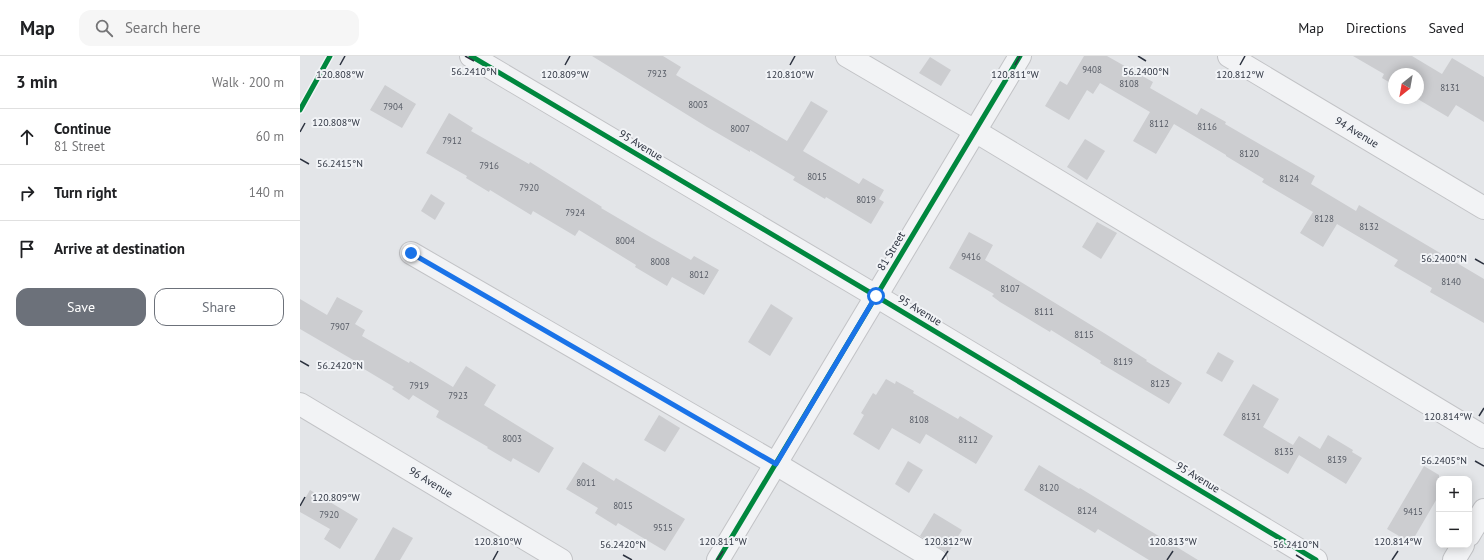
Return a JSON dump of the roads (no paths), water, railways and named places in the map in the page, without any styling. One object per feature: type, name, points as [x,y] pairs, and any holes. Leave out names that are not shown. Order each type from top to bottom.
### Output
[{"type":"street","name":"95 Avenue","points":[[470,56],[876,296],[1316,560]]},
{"type":"street","points":[[847,56],[975,131],[1484,437]]},
{"type":"street","name":"81 Street","points":[[718,560],[1020,56]]},
{"type":"street","name":"94 Avenue","points":[[1229,56],[1484,208]]},
{"type":"street","points":[[411,253],[776,464],[936,560]]},
{"type":"street","name":"96 Avenue","points":[[300,404],[561,560]]},
{"type":"street","points":[[1472,530],[1484,510]]},
{"type":"street","points":[[1454,560],[1461,548]]}]
